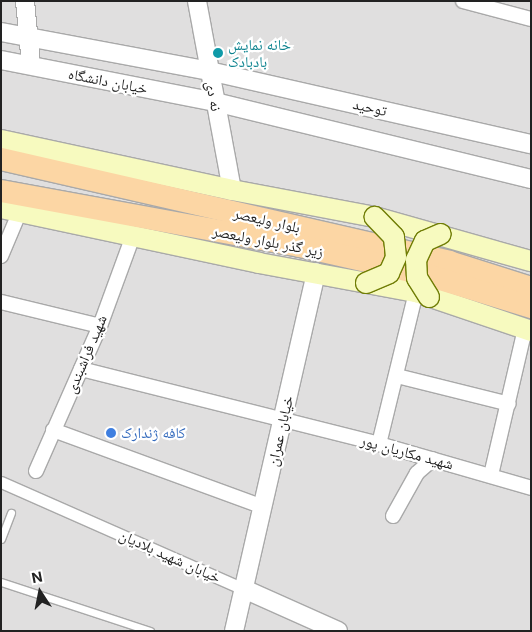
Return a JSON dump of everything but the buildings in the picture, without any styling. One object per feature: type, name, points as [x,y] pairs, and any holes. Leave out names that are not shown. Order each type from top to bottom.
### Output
[{"type":"main road","name":"بلوار ولیعصر","points":[[1,140],[232,190],[375,217],[441,234],[531,261]]},
{"type":"main road","name":"بلوار ولیعصر","points":[[1,159],[449,262],[531,288]]},
{"type":"main road","name":"زیر گذر بلوار ولیعصر","points":[[1,191],[344,256],[424,274],[531,307]]},
{"type":"main road","points":[[11,209],[422,295],[528,330]]},
{"type":"main road","points":[[366,283],[389,273],[396,257],[394,237],[375,217]]},
{"type":"main road","points":[[422,295],[417,278],[416,260],[425,241],[441,234]]},
{"type":"street","points":[[25,1],[31,66]]},
{"type":"street","name":"نه دی","points":[[197,1],[232,190]]},
{"type":"street","points":[[463,1],[531,19]]},
{"type":"street","name":"خیابان دانشگاه","points":[[1,32],[209,71]]},
{"type":"street","name":"خیابان دانشگاه","points":[[1,60],[215,102]]},
{"type":"street","name":"توحید","points":[[209,71],[531,144]]},
{"type":"street","name":"توحید","points":[[215,102],[531,179]]},
{"type":"street","points":[[1,256],[11,209]]},
{"type":"street","name":"شهید فراشبندی","points":[[36,471],[100,326],[133,236]]},
{"type":"street","name":"خیابان عمران","points":[[234,631],[316,272]]},
{"type":"street","points":[[379,444],[397,376],[422,295]]},
{"type":"street","points":[[1,302],[100,326]]},
{"type":"street","points":[[491,476],[528,330]]},
{"type":"street","name":"شهید مکاریان پور","points":[[80,369],[282,422],[379,444],[531,488]]},
{"type":"street","points":[[397,376],[509,404]]},
{"type":"street","points":[[53,430],[263,507]]},
{"type":"street","points":[[393,516],[417,474],[433,459]]},
{"type":"street","name":"خیابان شهید بلادیان","points":[[1,482],[338,631]]},
{"type":"lane","points":[[1,539],[11,513]]},
{"type":"lane","points":[[1,582],[150,631]]},
{"type":"shaded area","points":[[1,1],[531,1],[531,631],[1,631]]},
{"type":"place","name":"خانه نمایش بادبادک","points":[[218,53]]},
{"type":"place","name":"کافه ژندارک","points":[[111,433]]}]
